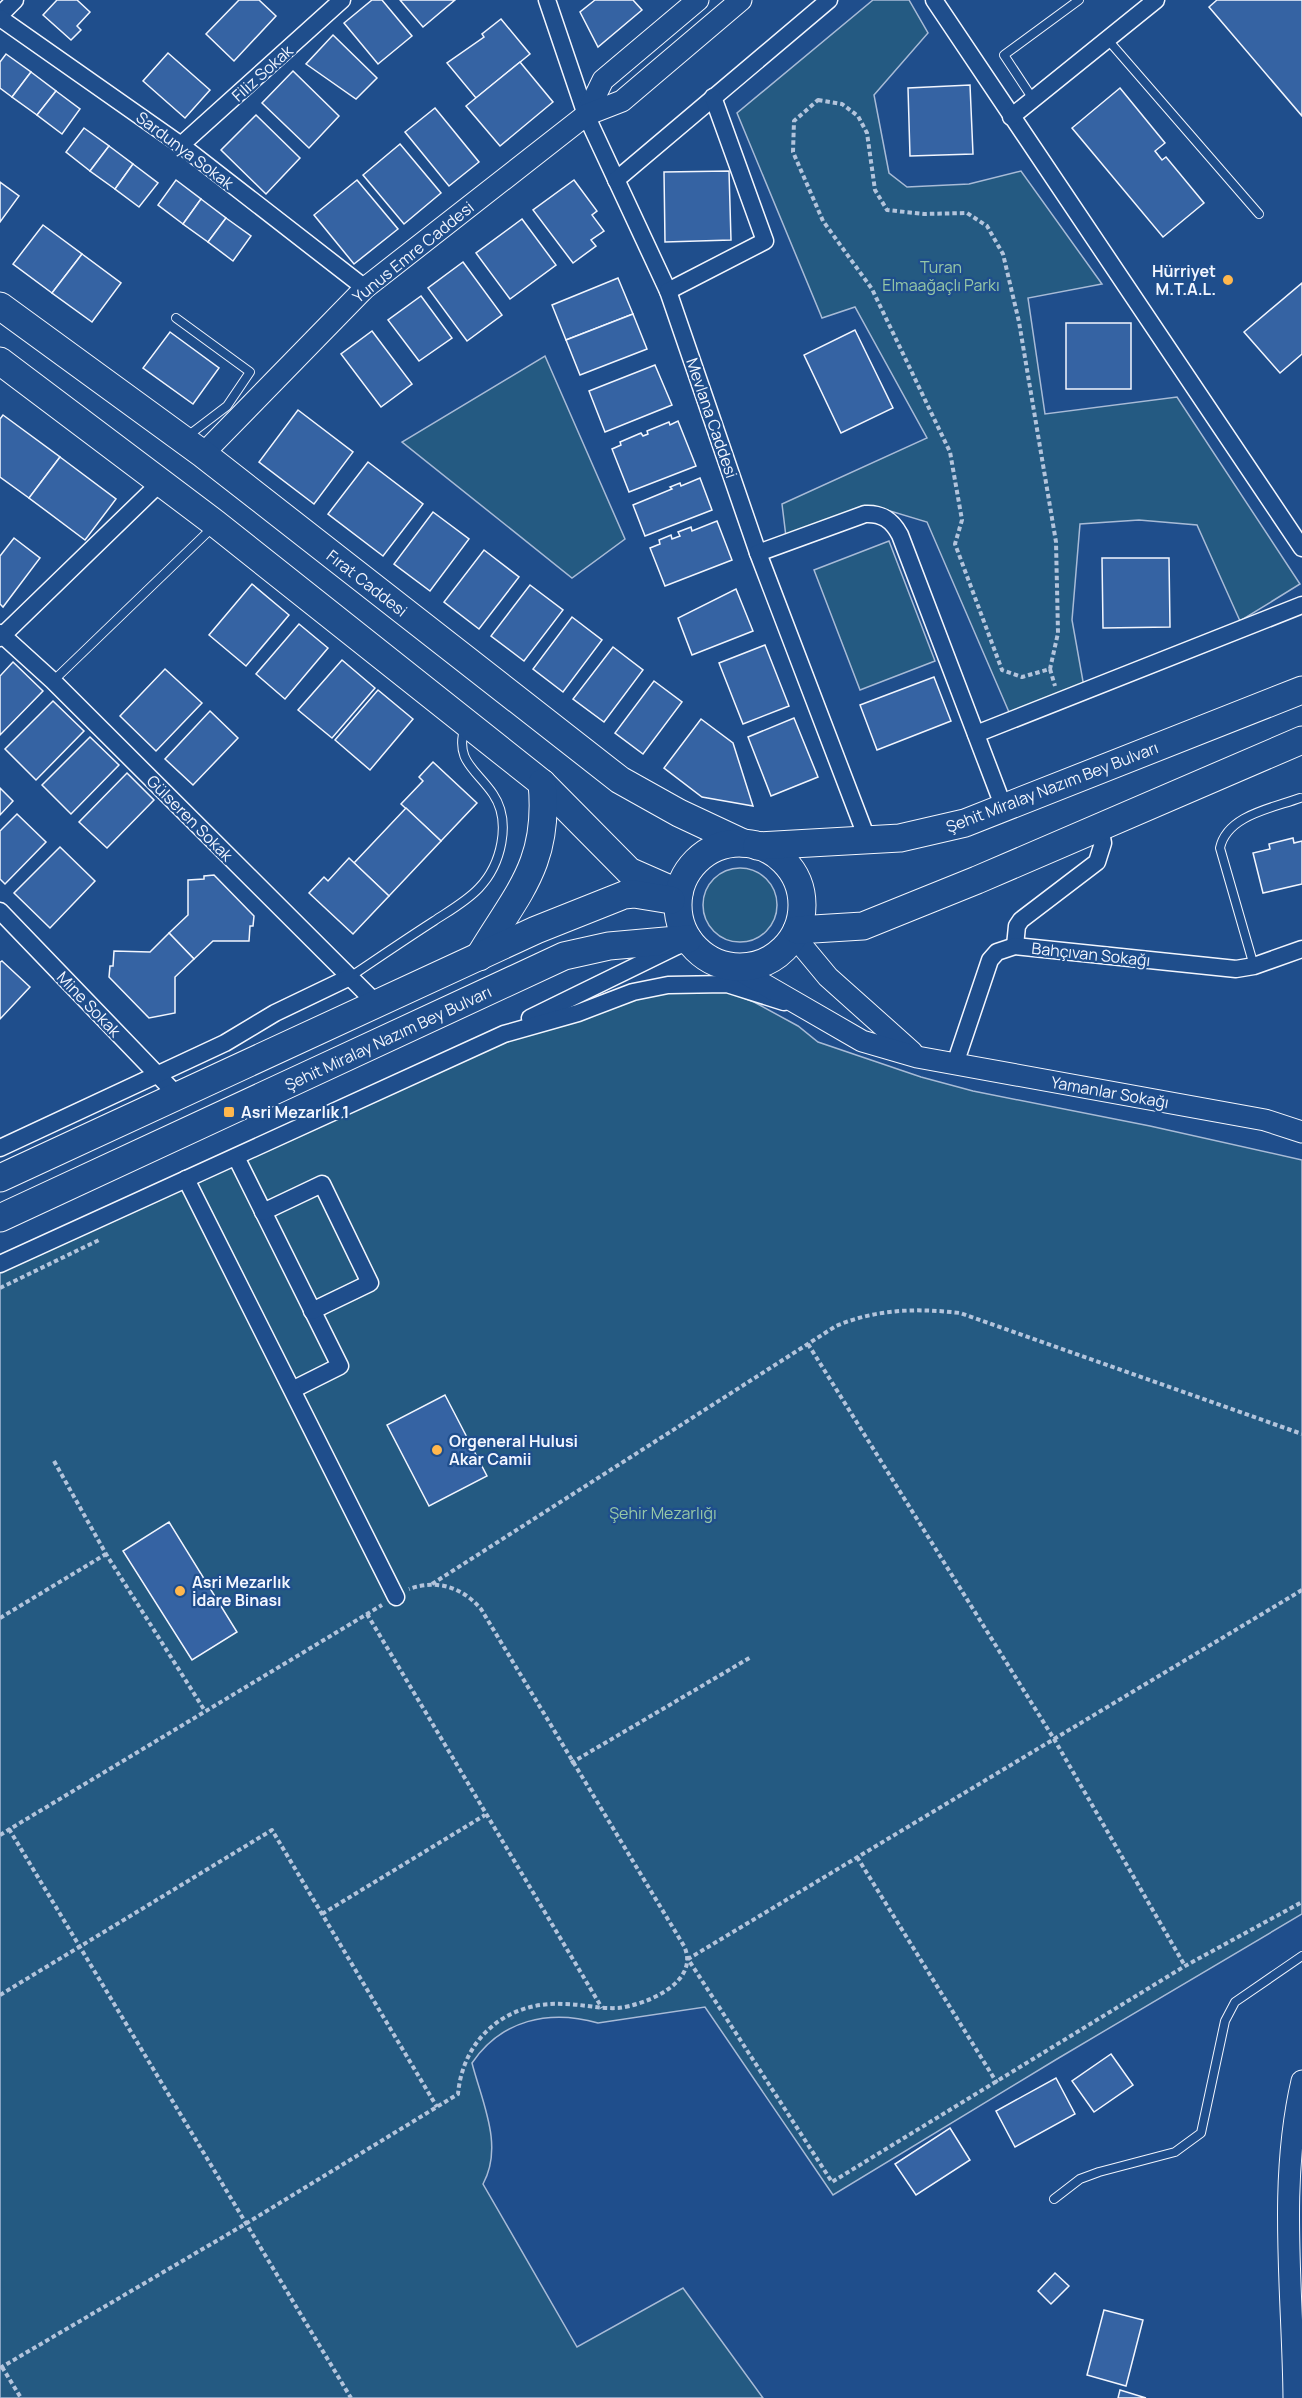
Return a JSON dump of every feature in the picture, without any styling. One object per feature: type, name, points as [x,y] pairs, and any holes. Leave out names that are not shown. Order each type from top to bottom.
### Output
[{"type":"main road","name":"Fırat Caddesi","points":[[0,306],[193,447],[620,780],[679,813],[750,845]]},
{"type":"main road","points":[[0,362],[216,524],[542,783],[629,871],[679,897]]},
{"type":"main road","name":"Şehit Miralay Nazım Bey Bulvarı","points":[[750,845],[868,841],[930,833],[1004,808],[1302,690]]},
{"type":"main road","points":[[795,933],[863,926],[1302,740]]},
{"type":"main road","points":[[479,957],[523,891],[538,855],[544,819],[542,783]]},
{"type":"main road","points":[[750,845],[785,862],[798,883],[802,906],[795,933],[785,947],[768,960],[755,965],[734,967],[711,960],[688,940],[681,925],[679,897],[686,875],[706,854],[724,846],[750,845]]},
{"type":"main road","name":"Şehit Miralay Nazım Bey Bulvarı","points":[[0,1178],[536,930],[624,896],[634,894],[679,897]]},
{"type":"main road","name":"Şehit Miralay Nazım Bey Bulvarı","points":[[0,1218],[553,960],[588,949],[688,940]]},
{"type":"street","points":[[0,17],[15,0]]},
{"type":"street","name":"Filiz Sokak","points":[[182,145],[342,0]]},
{"type":"street","name":"Mevlana Caddesi","points":[[547,0],[586,115],[668,291],[758,553],[868,841]]},
{"type":"street","name":"Yunus Emre Caddesi","points":[[586,115],[603,80],[698,0]]},
{"type":"street","name":"Yunus Emre Caddesi","points":[[193,447],[365,288],[586,115],[622,101],[741,0]]},
{"type":"street","points":[[616,180],[829,0]]},
{"type":"street","points":[[934,0],[1302,548]]},
{"type":"street","points":[[1011,117],[1156,0]]},
{"type":"street","name":"Sardunya Sokak","points":[[0,17],[182,145],[365,288]]},
{"type":"street","points":[[668,291],[765,241],[713,97]]},
{"type":"street","points":[[1,636],[161,482]]},
{"type":"street","points":[[758,553],[865,514],[878,514],[890,521],[900,535],[1004,808]]},
{"type":"street","points":[[976,734],[1302,605]]},
{"type":"street","name":"Gülseren Sokak","points":[[1,636],[53,681],[378,1005]]},
{"type":"street","points":[[1015,946],[1017,926],[1021,920],[1097,862],[1103,843],[1100,827]]},
{"type":"street","name":"Mine Sokak","points":[[0,911],[178,1096]]},
{"type":"street","points":[[795,933],[828,977],[917,1057]]},
{"type":"street","points":[[504,1034],[513,1026],[688,940]]},
{"type":"street","name":"Bahçıvan Sokağı","points":[[955,1064],[990,960],[997,952],[1015,946],[1236,969],[1254,966],[1302,949]]},
{"type":"street","name":"Yamanlar Sokağı","points":[[734,967],[862,1041],[917,1057],[1264,1120],[1302,1132]]},
{"type":"street","points":[[0,1148],[225,1043],[274,1012],[350,977]]},
{"type":"street","points":[[0,1264],[504,1034],[578,1013],[633,992],[677,984],[727,984],[743,988],[775,1002],[797,1004]]},
{"type":"street","points":[[236,1157],[340,1366],[294,1389]]},
{"type":"street","points":[[186,1179],[294,1389],[396,1597]]},
{"type":"street","points":[[263,1212],[322,1184],[370,1283],[312,1311]]},
{"type":"street","points":[[1294,2398],[1294,2116],[1302,2082]]},
{"type":"lane","points":[[1033,99],[1005,54],[1079,0]]},
{"type":"lane","points":[[1108,40],[1259,214]]},
{"type":"lane","points":[[176,318],[250,372],[227,406],[193,447]]},
{"type":"lane","points":[[53,681],[216,524]]},
{"type":"lane","points":[[350,977],[468,898],[491,870],[502,839],[501,816],[493,795],[465,759],[461,744],[466,723]]},
{"type":"lane","points":[[1254,966],[1220,848],[1222,839],[1226,832],[1238,822],[1300,798]]},
{"type":"lane","points":[[1053,2199],[1080,2179],[1175,2152],[1201,2133],[1225,2021],[1235,2002],[1302,1956]]},
{"type":"path","points":[[819,100],[842,104],[858,116],[867,133],[875,190],[887,210],[967,213],[987,226],[1003,254],[1019,322],[1056,542],[1058,633],[1050,669],[1022,677],[1002,670],[955,544],[962,520],[950,452],[872,289],[823,220],[793,152],[794,121],[819,100]]},
{"type":"path","points":[[0,1835],[407,1590],[432,1584],[836,1326],[882,1311],[918,1310],[960,1313],[1302,1434]]},
{"type":"path","points":[[808,1344],[1054,1739],[1185,1966]]},
{"type":"path","points":[[54,1461],[106,1554],[206,1711]]},
{"type":"path","points":[[0,1618],[106,1554]]},
{"type":"path","points":[[432,1584],[457,1589],[481,1609],[684,1946],[688,1959],[832,2182],[1185,1966],[1302,1902]]},
{"type":"path","points":[[21,2398],[1,2368],[247,2223],[458,2094],[462,2069],[473,2045],[492,2024],[505,2016],[552,2004],[602,2008],[636,2004],[664,1991],[680,1978],[688,1959],[1302,1590]]},
{"type":"path","points":[[367,1614],[602,2008]]},
{"type":"path","points":[[572,1763],[751,1657]]},
{"type":"path","points":[[322,1914],[485,1815]]},
{"type":"path","points":[[9,1829],[351,2398]]},
{"type":"path","points":[[0,1995],[272,1830],[437,2107]]},
{"type":"path","points":[[857,1857],[997,2083]]},
{"type":"green space","name":"Turan Elmaağaçlı Parkı","points":[[873,0],[909,0],[928,33],[874,95],[889,173],[907,187],[969,184],[1021,171],[1102,284],[1028,298],[1045,414],[1177,397],[1300,584],[1240,621],[1197,525],[1139,520],[1080,524],[1072,620],[1084,687],[1015,726],[927,522],[887,510],[787,545],[782,504],[927,438],[855,307],[822,318],[737,113]]},
{"type":"green space","points":[[545,356],[625,539],[572,578],[402,442]]},
{"type":"green space","points":[[889,541],[935,661],[860,690],[814,570]]},
{"type":"green space","points":[[740,868],[761,874],[771,884],[777,905],[771,926],[761,936],[740,942],[719,936],[709,926],[703,905],[709,884],[719,874]]},
{"type":"green space","name":"Şehir Mezarlığı","points":[[677,983],[731,993],[754,1002],[798,1026],[818,1042],[921,1077],[973,1091],[1150,1126],[1302,1160],[1302,1914],[833,2195],[705,2007],[598,2023],[562,2017],[544,2018],[512,2028],[484,2048],[472,2063],[491,2139],[492,2155],[483,2184],[577,2347],[683,2288],[763,2398],[0,2398],[0,1266],[80,1228],[602,1000]]},
{"type":"building","points":[[57,0],[77,0],[90,12],[77,26],[81,30],[71,40],[43,15]]},
{"type":"building","points":[[239,0],[259,0],[276,16],[234,61],[206,34]]},
{"type":"building","points":[[372,0],[382,0],[412,36],[378,64],[344,23]]},
{"type":"building","points":[[400,0],[455,0],[423,27]]},
{"type":"building","points":[[595,0],[633,0],[642,10],[598,47],[580,12]]},
{"type":"building","points":[[1217,0],[1302,0],[1302,116],[1209,7]]},
{"type":"building","points":[[501,19],[530,54],[476,98],[447,63],[484,37],[482,34]]},
{"type":"building","points":[[333,35],[377,78],[356,99],[306,64]]},
{"type":"building","points":[[168,53],[210,90],[185,118],[143,81]]},
{"type":"building","points":[[6,54],[31,72],[12,97],[0,88],[0,62]]},
{"type":"building","points":[[520,62],[553,102],[500,146],[466,106]]},
{"type":"building","points":[[293,71],[339,116],[309,148],[262,103]]},
{"type":"building","points":[[31,72],[56,91],[37,115],[12,97]]},
{"type":"building","points":[[970,85],[973,154],[910,156],[908,88]]},
{"type":"building","points":[[1120,88],[1165,143],[1155,151],[1162,160],[1166,157],[1204,203],[1163,237],[1072,128]]},
{"type":"building","points":[[56,91],[80,109],[62,134],[37,115]]},
{"type":"building","points":[[435,108],[479,162],[449,186],[405,132]]},
{"type":"building","points":[[256,115],[300,158],[266,194],[221,150]]},
{"type":"building","points":[[84,128],[109,146],[90,171],[66,152]]},
{"type":"building","points":[[400,144],[441,193],[404,224],[363,175]]},
{"type":"building","points":[[109,146],[133,164],[115,189],[90,171]]},
{"type":"building","points":[[133,164],[158,183],[139,207],[115,189]]},
{"type":"building","points":[[729,171],[731,240],[665,242],[664,172]]},
{"type":"building","points":[[176,180],[201,199],[183,224],[158,205]]},
{"type":"building","points":[[357,180],[398,229],[354,264],[314,215]]},
{"type":"building","points":[[574,180],[597,211],[592,215],[604,231],[591,240],[596,246],[573,263],[533,210]]},
{"type":"building","points":[[0,182],[19,196],[0,222]]},
{"type":"building","points":[[201,199],[226,218],[208,242],[183,224]]},
{"type":"building","points":[[226,218],[251,236],[233,261],[208,242]]},
{"type":"building","points":[[522,219],[556,265],[510,299],[476,253]]},
{"type":"building","points":[[43,225],[82,254],[52,293],[13,264]]},
{"type":"building","points":[[82,254],[121,283],[92,322],[52,293]]},
{"type":"building","points":[[463,262],[502,315],[467,341],[428,288]]},
{"type":"building","points":[[618,278],[633,314],[566,340],[552,305]]},
{"type":"building","points":[[1302,283],[1302,354],[1280,373],[1244,332]]},
{"type":"building","points":[[421,296],[452,338],[419,361],[388,320]]},
{"type":"building","points":[[633,314],[647,349],[580,375],[566,340]]},
{"type":"building","points":[[1066,323],[1131,323],[1131,389],[1066,389]]},
{"type":"building","points":[[855,330],[893,408],[841,433],[804,355]]},
{"type":"building","points":[[372,331],[412,384],[381,407],[341,354]]},
{"type":"building","points":[[170,332],[219,368],[193,404],[143,368]]},
{"type":"building","points":[[655,365],[672,405],[605,432],[589,391]]},
{"type":"building","points":[[298,410],[353,452],[314,504],[259,462]]},
{"type":"building","points":[[3,415],[60,457],[29,498],[0,477],[0,419]]},
{"type":"building","points":[[678,421],[696,466],[629,492],[612,449],[621,445],[620,442],[641,433],[643,436],[648,434],[647,431],[669,422],[670,425]]},
{"type":"building","points":[[60,457],[116,499],[85,540],[29,498]]},
{"type":"building","points":[[368,462],[423,504],[383,556],[328,514]]},
{"type":"building","points":[[700,478],[712,510],[645,536],[633,505],[672,489],[670,487],[680,483],[681,486]]},
{"type":"building","points":[[433,512],[469,539],[430,591],[394,564]]},
{"type":"building","points":[[717,521],[732,560],[665,586],[650,548],[660,544],[659,540],[671,535],[672,539],[680,536],[678,532],[691,527],[692,531]]},
{"type":"building","points":[[14,538],[40,558],[3,607],[0,604],[0,556]]},
{"type":"building","points":[[484,550],[519,577],[479,629],[444,602]]},
{"type":"building","points":[[1102,558],[1169,558],[1170,627],[1103,628]]},
{"type":"building","points":[[252,584],[289,615],[246,666],[209,635]]},
{"type":"building","points":[[530,585],[563,610],[524,661],[491,636]]},
{"type":"building","points":[[736,589],[753,631],[692,655],[678,618]]},
{"type":"building","points":[[572,617],[602,640],[563,692],[533,669]]},
{"type":"building","points":[[299,624],[328,648],[285,699],[256,674]]},
{"type":"building","points":[[765,645],[789,706],[743,724],[719,663]]},
{"type":"building","points":[[613,647],[643,670],[604,722],[573,699]]},
{"type":"building","points":[[342,660],[375,688],[332,738],[298,710]]},
{"type":"building","points":[[13,662],[43,691],[0,735],[0,676]]},
{"type":"building","points":[[165,669],[202,703],[156,751],[120,716]]},
{"type":"building","points":[[934,677],[951,721],[877,750],[860,705]]},
{"type":"building","points":[[654,681],[682,702],[643,754],[615,733]]},
{"type":"building","points":[[378,690],[413,719],[370,770],[335,740]]},
{"type":"building","points":[[53,701],[84,731],[36,780],[5,749]]},
{"type":"building","points":[[210,711],[238,738],[193,785],[165,759]]},
{"type":"building","points":[[794,718],[818,777],[771,796],[748,737]]},
{"type":"building","points":[[701,719],[733,743],[753,806],[702,797],[664,768]]},
{"type":"building","points":[[90,737],[119,765],[71,814],[42,785]]},
{"type":"building","points":[[433,762],[477,803],[441,841],[401,804],[423,781],[419,777]]},
{"type":"building","points":[[127,773],[154,800],[107,848],[79,822]]},
{"type":"building","points":[[0,788],[13,801],[0,815]]},
{"type":"building","points":[[406,808],[441,841],[389,896],[354,863]]},
{"type":"building","points":[[17,814],[46,842],[5,884],[0,879],[0,831]]},
{"type":"building","points":[[1293,838],[1294,843],[1302,841],[1302,884],[1263,893],[1253,853],[1270,849],[1269,844]]},
{"type":"building","points":[[60,847],[95,881],[50,928],[14,893]]},
{"type":"building","points":[[349,858],[389,896],[353,934],[309,893],[324,877],[328,881]]},
{"type":"building","points":[[214,875],[254,916],[253,926],[250,926],[249,941],[213,941],[194,959],[169,933],[188,915],[188,880],[204,879],[204,876]]},
{"type":"building","points":[[169,933],[194,959],[175,977],[175,1013],[149,1018],[109,977],[110,966],[113,966],[114,951],[150,952]]},
{"type":"building","points":[[2,961],[30,987],[0,1019],[0,962]]},
{"type":"building","name":"Orgeneral Hulusi Akar Camii","points":[[445,1395],[487,1476],[429,1506],[387,1425]]},
{"type":"building","name":"Asri Mezarlık İdare Binası","points":[[169,1522],[237,1632],[192,1660],[123,1551]]},
{"type":"building","points":[[1111,2054],[1133,2085],[1094,2112],[1072,2081]]},
{"type":"building","points":[[1056,2078],[1075,2114],[1015,2147],[996,2111]]},
{"type":"building","points":[[950,2128],[970,2160],[916,2195],[895,2164]]},
{"type":"building","points":[[1055,2273],[1069,2286],[1051,2304],[1038,2291]]},
{"type":"building","points":[[1104,2310],[1143,2320],[1126,2386],[1087,2375]]},
{"type":"building","points":[[1120,2390],[1146,2398],[1118,2398]]},
{"type":"place","name":"Hürriyet M.T.A.L.","points":[[1228,280]]},
{"type":"place","name":"Asri Mezarlık 1","points":[[229,1112]]},
{"type":"place","name":"Orgeneral Hulusi Akar Camii","points":[[437,1450]]},
{"type":"place","name":"Asri Mezarlık İdare Binası","points":[[180,1591]]}]
